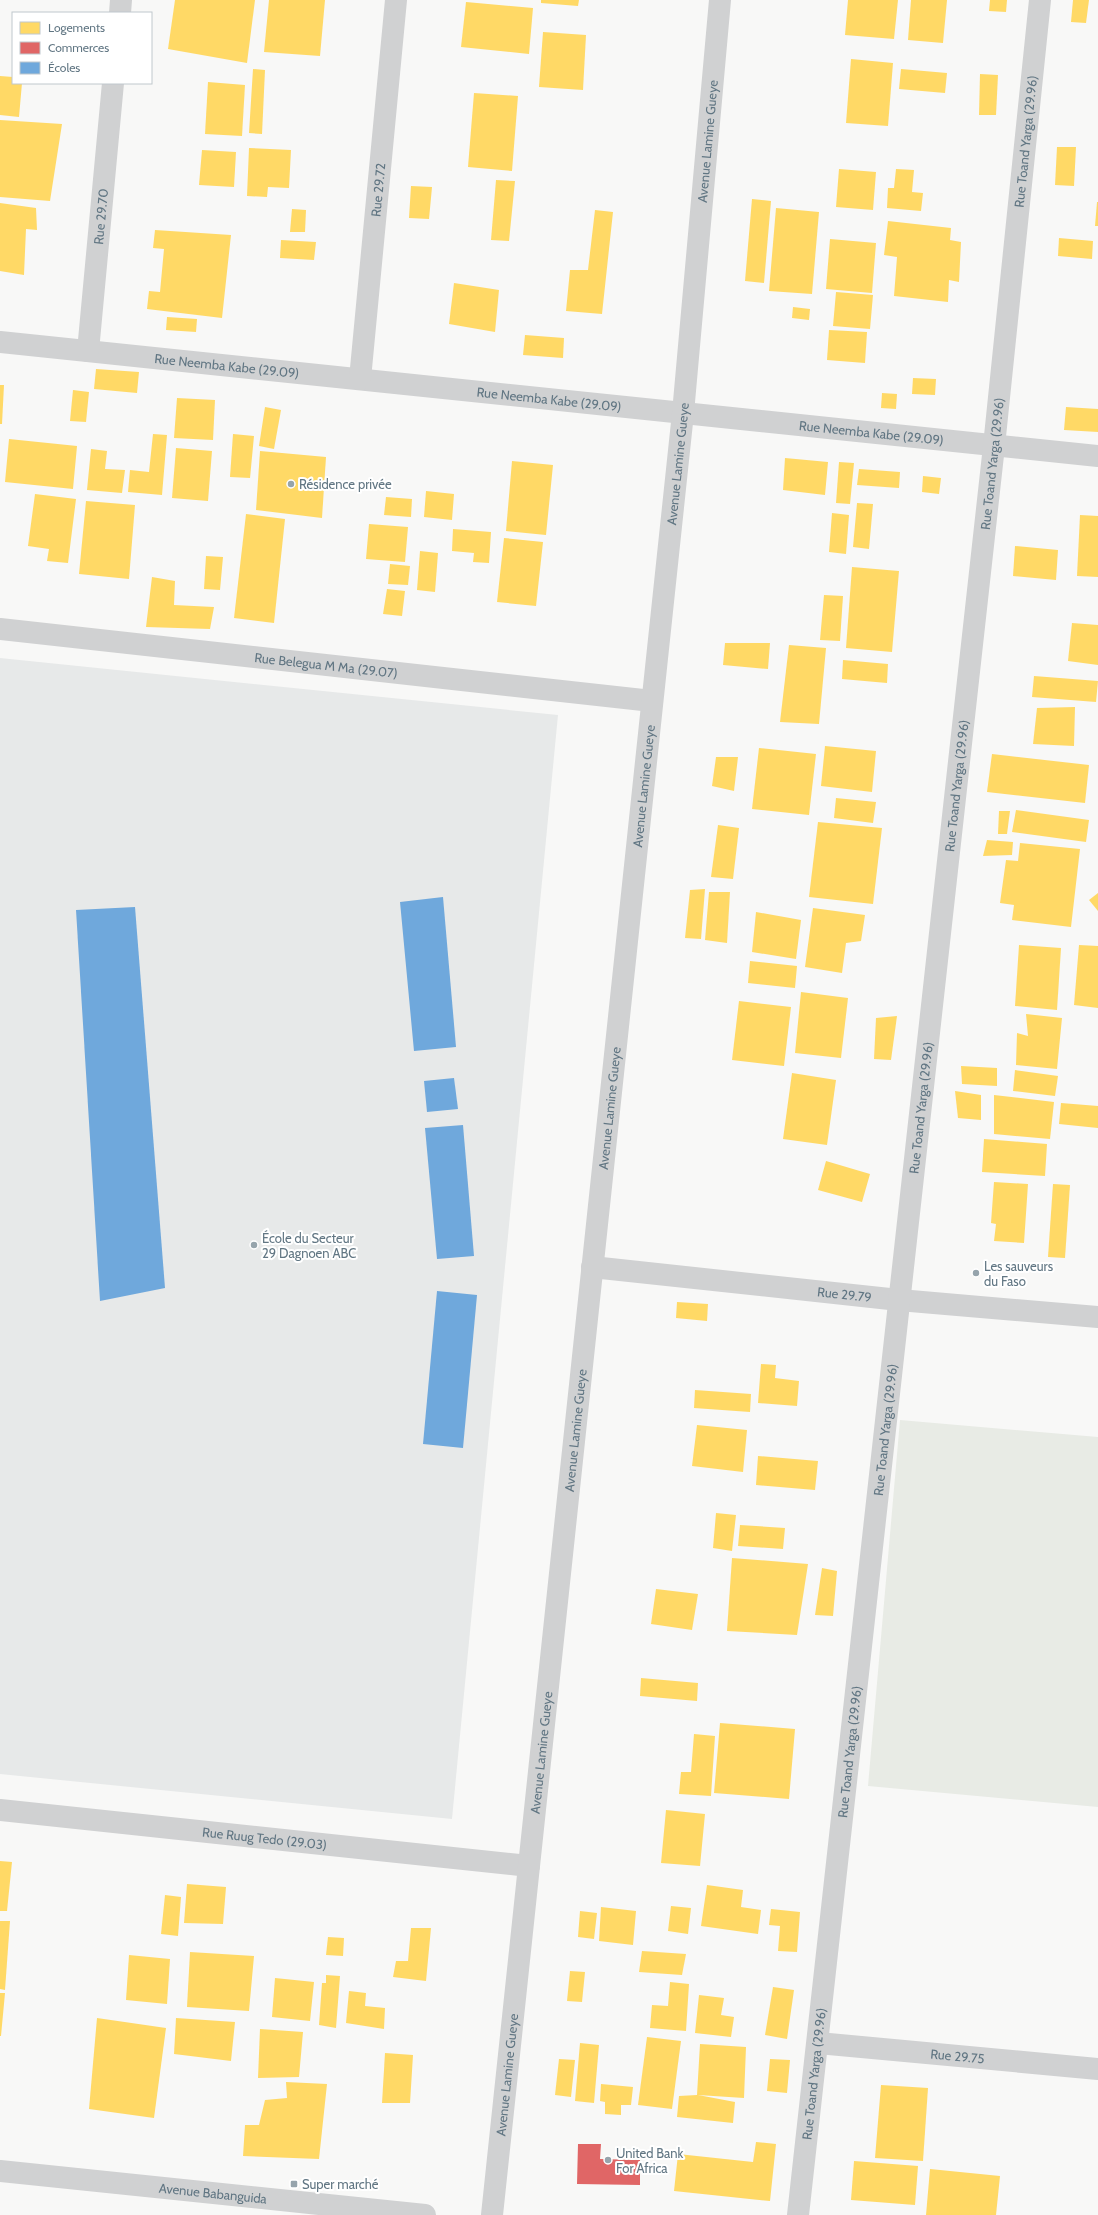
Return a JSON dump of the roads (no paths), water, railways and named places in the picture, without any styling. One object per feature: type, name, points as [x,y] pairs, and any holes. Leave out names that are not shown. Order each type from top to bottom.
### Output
[{"type":"street","points":[[120,12],[121,0]]},
{"type":"street","name":"Rue 29.72","points":[[360,379],[396,0]]},
{"type":"street","name":"Avenue Lamine Gueye","points":[[492,2215],[683,413],[720,0]]},
{"type":"street","name":"Rue Toand Yarga (29.96)","points":[[798,2215],[994,446],[1040,0]]},
{"type":"street","name":"Rue 29.70","points":[[88,351],[113,84]]},
{"type":"street","name":"Rue Neemba Kabe (29.09)","points":[[0,342],[1098,456]]},
{"type":"street","name":"Rue Belegua M Ma (29.07)","points":[[0,629],[652,701]]},
{"type":"street","name":"Rue 29.79","points":[[592,1267],[899,1300],[1098,1317]]},
{"type":"street","name":"Rue Ruug Tedo (29.03)","points":[[0,1810],[529,1866]]},
{"type":"street","name":"Rue 29.75","points":[[818,2043],[1098,2069]]},
{"type":"street","name":"Avenue Babanguida","points":[[0,2171],[425,2215]]},
{"type":"place","name":"Résidence privée","points":[[291,484]]},
{"type":"place","name":"École du Secteur 29 Dagnoen ABC","points":[[254,1245]]},
{"type":"place","name":"Les sauveurs du Faso","points":[[976,1273]]},
{"type":"place","name":"United Bank For Africa","points":[[608,2160]]},
{"type":"place","name":"Super marché","points":[[294,2184]]}]
